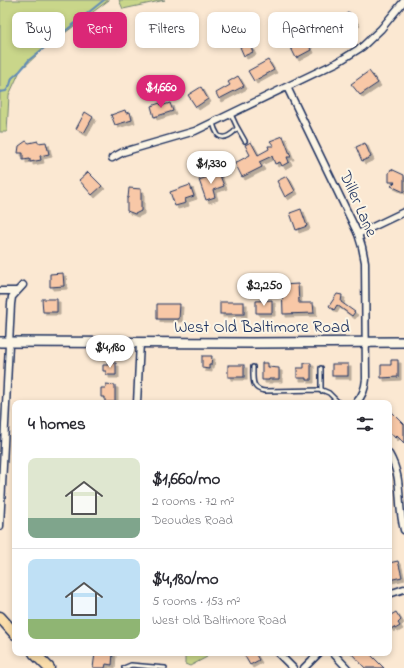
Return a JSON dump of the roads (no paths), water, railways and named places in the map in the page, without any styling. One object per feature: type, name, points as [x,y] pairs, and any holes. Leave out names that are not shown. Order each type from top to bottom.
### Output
[{"type":"main road","points":[[0,617],[12,631]]},
{"type":"main road","points":[[37,656],[49,668]]},
{"type":"street","points":[[112,158],[124,152],[195,131],[338,62],[362,47],[381,29],[404,1]]},
{"type":"street","name":"Diller Lane","points":[[287,87],[358,234],[362,247],[365,262],[366,387],[358,400]]},
{"type":"street","points":[[358,234],[404,212]]},
{"type":"street","points":[[0,526],[5,342],[12,297],[23,285]]},
{"type":"street","points":[[0,291],[16,291]]},
{"type":"street","name":"West Old Baltimore Road","points":[[5,342],[404,342]]},
{"type":"street","points":[[137,400],[140,342]]},
{"type":"street","points":[[392,458],[400,469],[402,478],[401,514],[404,530]]},
{"type":"street","points":[[392,593],[404,589]]},
{"type":"street","points":[[281,656],[293,668]]},
{"type":"street","points":[[304,668],[316,656]]},
{"type":"street","points":[[336,656],[347,668]]},
{"type":"lane","points":[[231,114],[245,141]]},
{"type":"lane","points":[[212,122],[218,134],[223,137],[234,132],[237,128]]},
{"type":"lane","points":[[253,367],[255,388],[262,391],[321,390],[329,393],[336,400]]},
{"type":"lane","points":[[321,368],[321,390]]},
{"type":"lane","points":[[124,668],[131,665],[165,668]]},
{"type":"waterway","points":[[0,92],[6,91],[12,78],[29,60],[104,0]]}]
